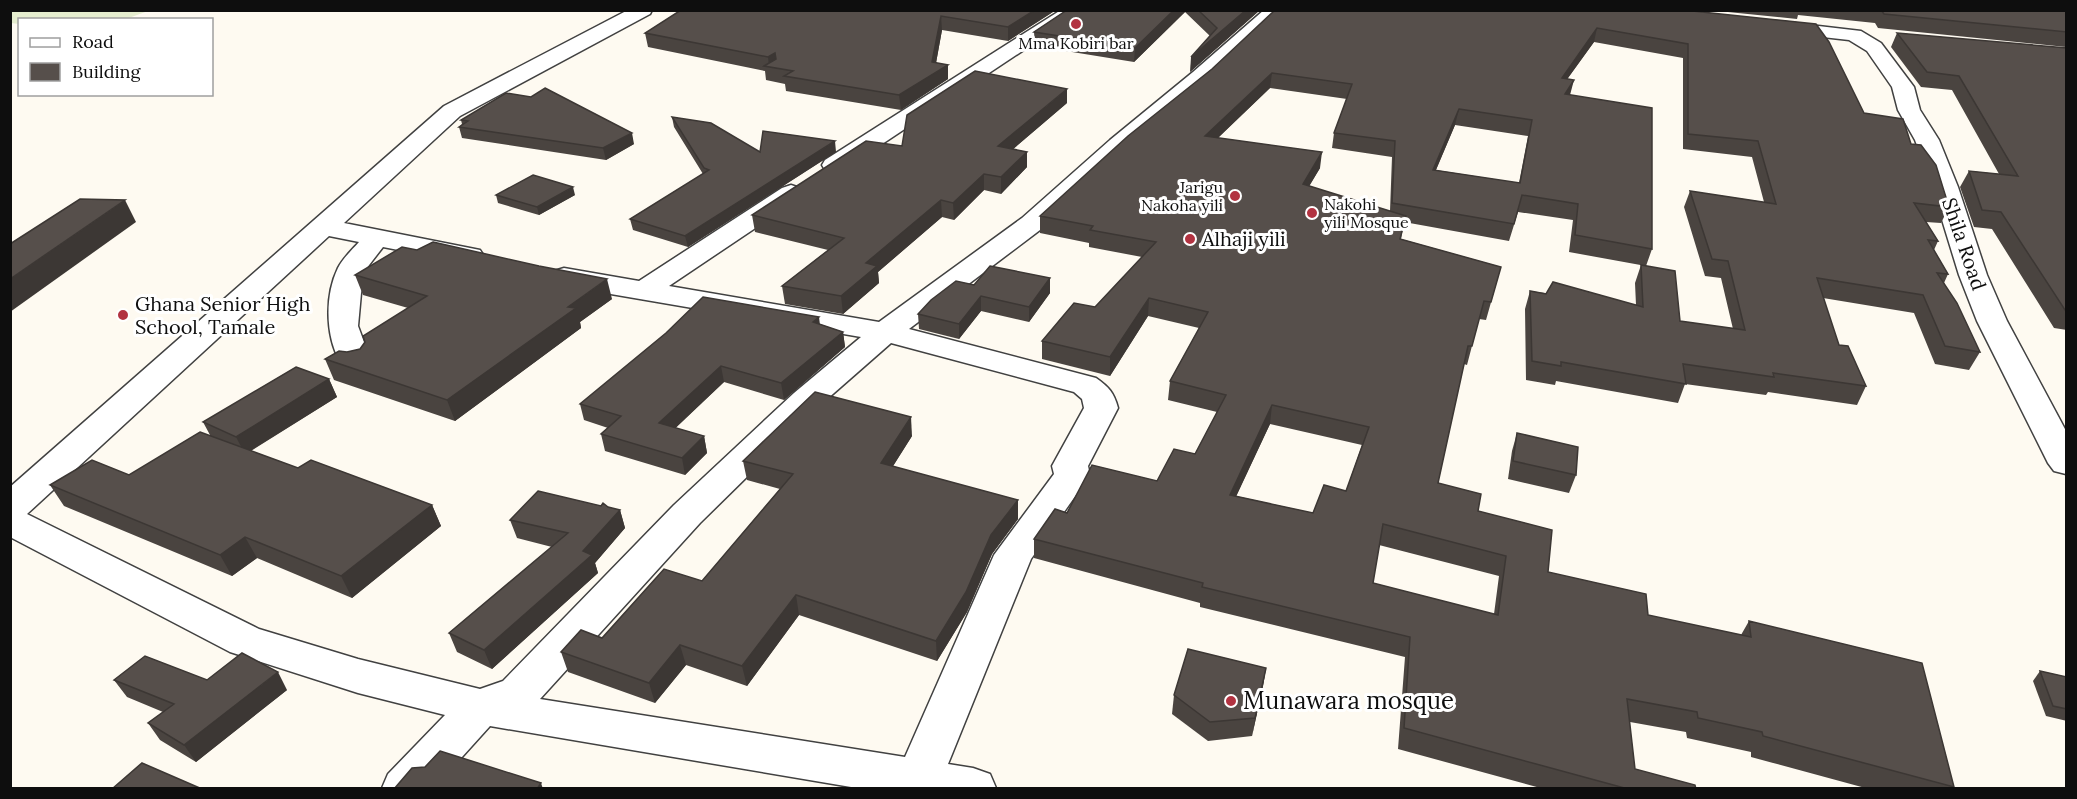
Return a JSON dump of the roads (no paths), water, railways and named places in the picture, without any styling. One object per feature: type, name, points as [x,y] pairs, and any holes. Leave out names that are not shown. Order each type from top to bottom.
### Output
[{"type":"street","points":[[10,507],[452,111],[643,10]]},
{"type":"street","points":[[643,291],[1075,10]]},
{"type":"street","points":[[405,789],[481,707],[518,693],[687,514],[806,400],[885,332],[1031,224],[1118,145],[1201,77],[1276,10]]},
{"type":"street","points":[[1786,11],[1854,35]]},
{"type":"street","points":[[1760,25],[1889,38]]},
{"type":"street","name":"Shila Road","points":[[1854,35],[1874,47],[1903,87],[1909,110],[1927,140],[1984,302],[2067,462]]},
{"type":"street","points":[[321,226],[501,263]]},
{"type":"street","points":[[355,361],[342,326],[346,293],[352,268],[377,237]]},
{"type":"street","points":[[534,271],[885,332],[1084,385],[1098,395],[1101,408],[1070,466],[1072,475],[1013,555],[914,784]]},
{"type":"street","points":[[10,521],[245,641],[358,676],[481,707],[914,784],[973,789]]},
{"type":"place","name":"Mma Kobiri bar","points":[[1076,24]]},
{"type":"place","name":"Jarigu Nakoha yili","points":[[1235,196]]},
{"type":"place","name":"Nakohi yili Mosque","points":[[1312,213]]},
{"type":"place","name":"Alhaji yili","points":[[1190,239]]},
{"type":"place","name":"Ghana Senior High School, Tamale","points":[[123,315]]},
{"type":"place","name":"Munawara mosque","points":[[1231,701]]}]
